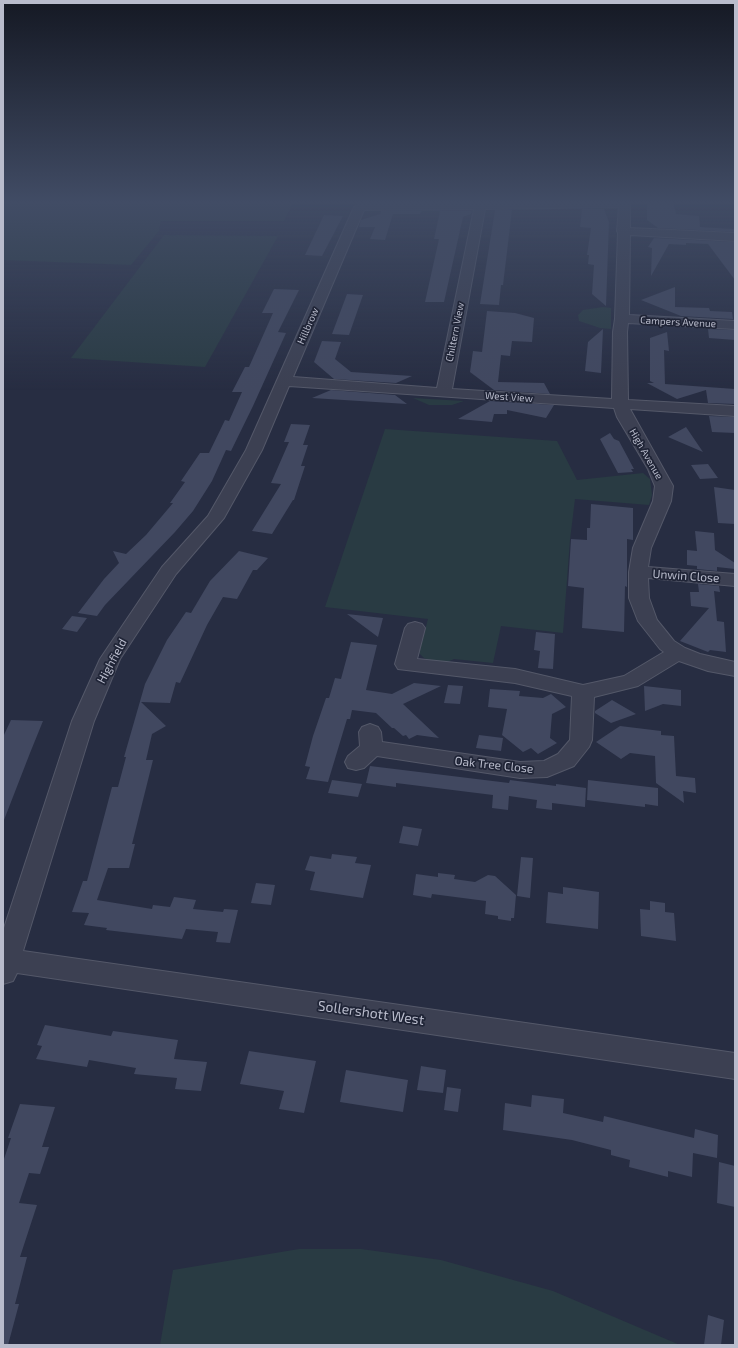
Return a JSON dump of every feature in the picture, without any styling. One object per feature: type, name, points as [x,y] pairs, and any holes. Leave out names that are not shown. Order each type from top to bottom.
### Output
[{"type":"street","name":"Hillbrow","points":[[284,381],[335,264]]},
{"type":"street","name":"Chiltern View","points":[[444,393],[469,264]]},
{"type":"street","name":"High Avenue","points":[[623,264],[622,318],[620,332],[620,404],[624,417],[656,469],[664,486],[662,501],[642,548],[638,572],[639,598],[648,621],[667,645],[678,653],[708,664],[735,668]]},
{"type":"street","name":"Campers Avenue","points":[[622,318],[735,325]]},
{"type":"street","name":"West View","points":[[284,381],[444,393],[735,411]]},
{"type":"street","name":"Highfield","points":[[5,967],[84,721],[110,659],[169,571],[214,518],[254,450],[284,381]]},
{"type":"street","name":"Unwin Close","points":[[638,572],[735,580]]},
{"type":"street","points":[[415,628],[405,664],[515,676],[583,692],[631,681],[678,653]]},
{"type":"street","name":"Oak Tree Close","points":[[366,747],[520,770],[547,769],[558,766],[578,747],[582,735],[583,692]]},
{"type":"street","name":"Sollershott West","points":[[5,967],[735,1066]]},
{"type":"shaded area","points":[[103,264],[132,264],[131,265]]},
{"type":"shaded area","points":[[142,264],[262,264],[205,367],[71,358]]},
{"type":"shaded area","points":[[603,307],[611,308],[611,329],[600,328],[579,321],[578,315],[583,310]]},
{"type":"shaded area","points":[[413,398],[464,401],[452,405],[429,405]]},
{"type":"shaded area","points":[[385,429],[557,441],[577,480],[643,473],[650,479],[652,495],[649,505],[575,499],[570,540],[563,633],[501,626],[493,663],[454,659],[447,662],[429,660],[424,658],[419,653],[428,619],[325,607]]},
{"type":"shaded area","points":[[299,1249],[361,1249],[441,1260],[553,1291],[680,1345],[160,1345],[173,1270]]},
{"type":"building","points":[[433,264],[453,264],[444,302],[425,302]]},
{"type":"building","points":[[486,264],[506,264],[499,305],[480,304]]},
{"type":"building","points":[[588,264],[608,264],[606,306],[592,294],[594,265]]},
{"type":"building","points":[[651,264],[658,264],[651,276]]},
{"type":"building","points":[[723,264],[735,264],[735,280]]},
{"type":"building","points":[[675,287],[675,307],[709,308],[710,311],[732,312],[733,319],[681,316],[641,300]]},
{"type":"building","points":[[274,289],[299,290],[278,332],[286,333],[231,451],[226,450],[212,481],[193,511],[175,532],[105,605],[97,616],[78,613],[104,579],[119,563],[113,551],[126,554],[146,535],[173,503],[170,503],[185,482],[181,481],[200,453],[209,453],[225,420],[229,421],[242,392],[232,392],[245,367],[249,367],[273,313],[262,313]]},
{"type":"building","points":[[347,294],[363,295],[349,335],[332,334]]},
{"type":"building","points":[[487,311],[515,313],[534,318],[532,342],[512,341],[510,356],[501,355],[498,382],[544,383],[550,394],[494,390],[470,372],[473,351],[482,352]]},
{"type":"building","points":[[603,329],[601,373],[585,371],[588,342]]},
{"type":"building","points":[[708,329],[735,330],[735,340],[709,338]]},
{"type":"building","points":[[667,332],[669,351],[664,350],[665,384],[735,389],[735,404],[708,403],[706,390],[677,399],[647,383],[654,383],[650,381],[650,338]]},
{"type":"building","points":[[322,341],[341,342],[335,359],[351,372],[412,376],[396,383],[334,379],[314,362]]},
{"type":"building","points":[[331,390],[395,395],[407,404],[312,398]]},
{"type":"building","points":[[490,401],[554,405],[546,418],[507,410],[507,414],[494,414],[492,422],[458,419]]},
{"type":"building","points":[[709,416],[735,417],[735,433],[712,432]]},
{"type":"building","points":[[291,424],[310,425],[303,445],[308,445],[301,466],[305,466],[294,500],[272,534],[252,531],[281,484],[271,483],[289,442],[284,442]]},
{"type":"building","points":[[686,427],[703,452],[668,437]]},
{"type":"building","points":[[610,433],[614,439],[619,441],[634,469],[631,469],[633,472],[618,473],[600,439]]},
{"type":"building","points":[[708,464],[718,478],[700,479],[691,465]]},
{"type":"building","points":[[714,487],[735,490],[735,524],[718,523]]},
{"type":"building","points":[[591,504],[633,508],[633,540],[627,539],[627,587],[625,586],[624,632],[582,628],[584,588],[568,586],[571,539],[587,540],[587,528],[590,528]]},
{"type":"building","points":[[695,531],[714,533],[715,550],[735,563],[735,569],[717,567],[717,571],[697,569],[697,566],[687,565],[687,550],[697,551]]},
{"type":"building","points":[[239,551],[268,558],[257,570],[253,570],[237,599],[223,597],[207,625],[180,683],[176,682],[170,703],[141,702],[166,726],[152,734],[146,760],[153,760],[132,844],[135,844],[129,868],[108,868],[97,900],[152,909],[153,905],[170,907],[174,897],[196,900],[193,909],[223,912],[224,909],[238,910],[230,943],[216,942],[218,932],[186,929],[182,939],[106,930],[107,928],[84,925],[89,913],[72,912],[83,881],[87,881],[112,787],[118,787],[126,757],[124,757],[145,684],[167,640],[186,612],[191,613],[210,581]]},
{"type":"building","points":[[698,584],[719,586],[720,592],[714,591],[717,621],[724,622],[726,652],[710,650],[708,652],[680,641],[709,608],[691,606],[690,592],[699,592]]},
{"type":"building","points":[[347,614],[383,618],[378,637]]},
{"type":"building","points":[[72,616],[87,618],[77,632],[62,629]]},
{"type":"building","points":[[536,632],[555,634],[553,669],[538,668],[540,651],[534,650]]},
{"type":"building","points":[[351,642],[377,645],[366,690],[392,694],[414,683],[441,686],[403,704],[439,738],[417,735],[409,739],[406,735],[403,736],[392,728],[376,713],[352,710],[350,719],[347,719],[328,782],[306,779],[310,767],[305,766],[313,736],[326,698],[329,698],[335,678],[341,679]]},
{"type":"building","points":[[448,685],[463,686],[460,704],[444,703]]},
{"type":"building","points":[[644,686],[681,690],[681,706],[663,704],[645,711]]},
{"type":"building","points":[[490,689],[520,691],[519,696],[543,698],[551,694],[566,707],[552,714],[550,738],[557,743],[538,754],[531,748],[523,752],[502,735],[507,709],[488,707]]},
{"type":"building","points":[[612,700],[636,714],[611,723],[595,713],[595,711]]},
{"type":"building","points":[[11,720],[43,721],[4,820],[3,737]]},
{"type":"building","points":[[620,726],[661,731],[661,735],[674,736],[676,776],[695,778],[696,793],[683,791],[684,803],[656,783],[655,756],[630,753],[621,759],[596,742]]},
{"type":"building","points":[[479,735],[503,738],[501,751],[476,748]]},
{"type":"building","points":[[370,766],[509,783],[510,780],[586,788],[585,807],[552,803],[552,810],[536,808],[537,800],[509,796],[508,810],[492,808],[493,795],[396,783],[396,787],[366,783]]},
{"type":"building","points":[[332,780],[362,784],[358,797],[328,793]]},
{"type":"building","points":[[588,780],[658,788],[658,806],[645,804],[645,807],[587,800]]},
{"type":"building","points":[[403,826],[422,829],[418,846],[399,843]]},
{"type":"building","points":[[332,854],[357,857],[355,863],[371,865],[363,898],[310,890],[315,872],[305,870],[310,856],[331,859]]},
{"type":"building","points":[[521,857],[533,858],[530,898],[517,896]]},
{"type":"building","points":[[438,873],[455,875],[454,879],[475,882],[488,875],[495,876],[516,895],[514,918],[511,918],[511,921],[498,919],[498,916],[485,914],[486,901],[432,894],[431,898],[413,895],[416,874],[438,877]]},
{"type":"building","points":[[256,883],[275,885],[271,905],[251,903]]},
{"type":"building","points":[[563,887],[599,892],[598,929],[546,923],[548,892],[563,894]]},
{"type":"building","points":[[650,901],[665,903],[665,912],[674,913],[676,941],[641,936],[640,909],[650,910]]},
{"type":"building","points":[[45,1025],[111,1036],[113,1031],[178,1040],[174,1059],[207,1062],[201,1091],[175,1089],[177,1078],[134,1074],[136,1068],[89,1060],[87,1067],[36,1059],[42,1046],[37,1045]]},
{"type":"building","points":[[249,1051],[316,1061],[304,1113],[279,1109],[284,1091],[240,1084]]},
{"type":"building","points":[[421,1066],[446,1070],[443,1093],[417,1090]]},
{"type":"building","points":[[346,1070],[408,1080],[403,1112],[340,1102]]},
{"type":"building","points":[[447,1087],[461,1089],[458,1112],[444,1110]]},
{"type":"building","points":[[532,1095],[564,1099],[563,1113],[603,1122],[604,1116],[694,1138],[695,1129],[718,1135],[717,1158],[693,1153],[692,1177],[668,1171],[668,1177],[629,1167],[630,1160],[611,1155],[611,1150],[572,1140],[503,1130],[505,1103],[531,1107]]},
{"type":"building","points":[[20,1104],[55,1107],[42,1147],[49,1147],[40,1174],[29,1173],[19,1203],[37,1205],[20,1257],[27,1257],[15,1304],[19,1304],[8,1345],[3,1345],[3,1162],[11,1138],[8,1138]]},
{"type":"building","points":[[719,1162],[735,1166],[735,1207],[717,1203]]},
{"type":"building","points":[[708,1315],[724,1320],[721,1345],[704,1345]]}]
